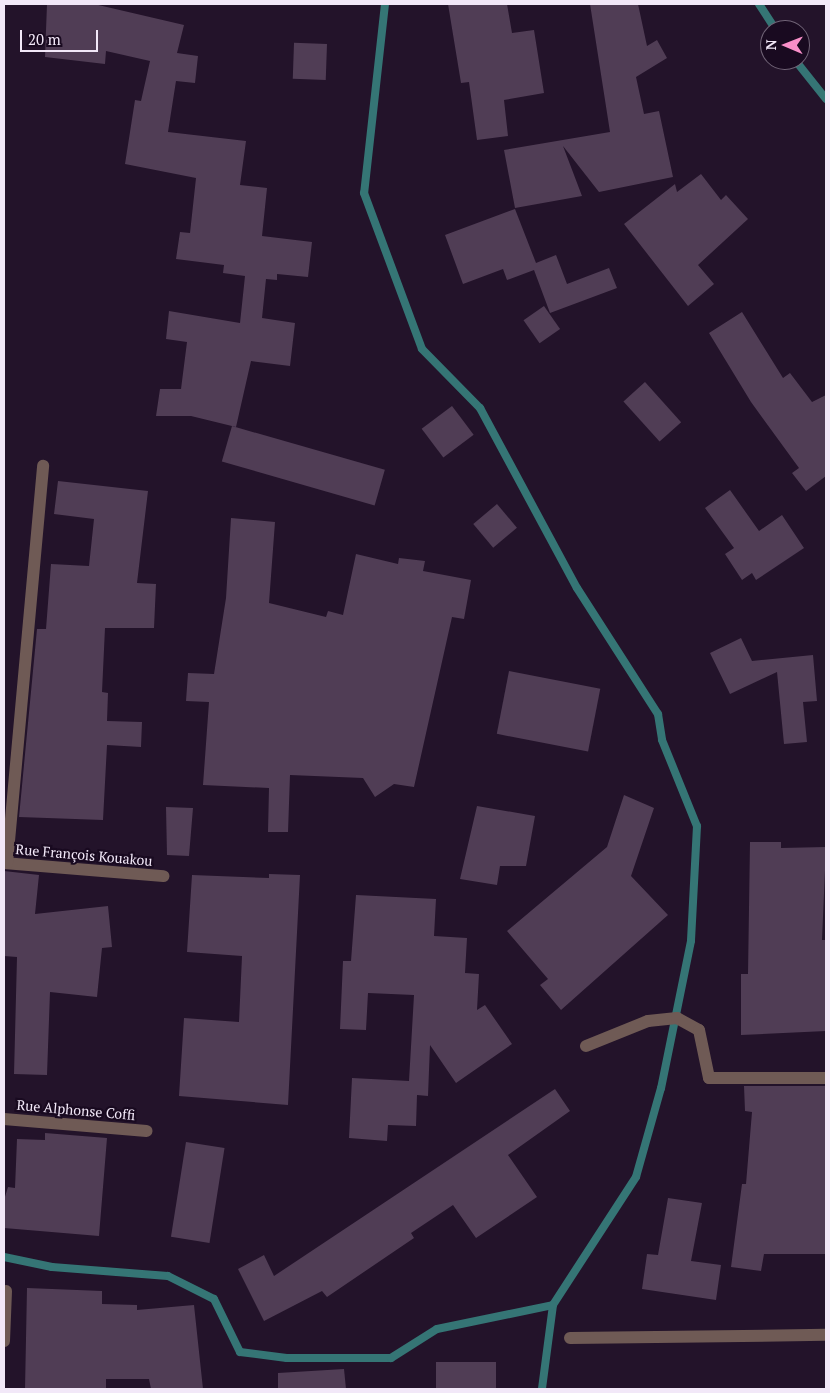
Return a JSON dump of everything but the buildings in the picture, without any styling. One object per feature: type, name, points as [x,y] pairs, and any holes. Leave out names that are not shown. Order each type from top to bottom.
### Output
[{"type":"street","points":[[5,863],[43,466]]},
{"type":"street","name":"Rue François Kouakou","points":[[5,863],[163,876]]},
{"type":"street","points":[[586,1046],[648,1021],[677,1018],[700,1030],[709,1078],[826,1078]]},
{"type":"street","name":"Rue Alphonse Coffi","points":[[4,1119],[146,1131]]},
{"type":"street","points":[[4,1341],[6,1291]]},
{"type":"street","points":[[570,1338],[826,1335]]},
{"type":"waterway","points":[[385,4],[364,193],[422,349],[480,408],[577,588],[658,714],[662,740],[697,826],[691,941],[661,1088],[636,1177],[553,1305],[542,1389]]},
{"type":"waterway","points":[[759,4],[769,20]]},
{"type":"waterway","points":[[803,70],[826,99]]},
{"type":"waterway","points":[[4,1257],[52,1267],[168,1276],[214,1299],[240,1352],[287,1358],[391,1358],[437,1329],[553,1305]]}]
